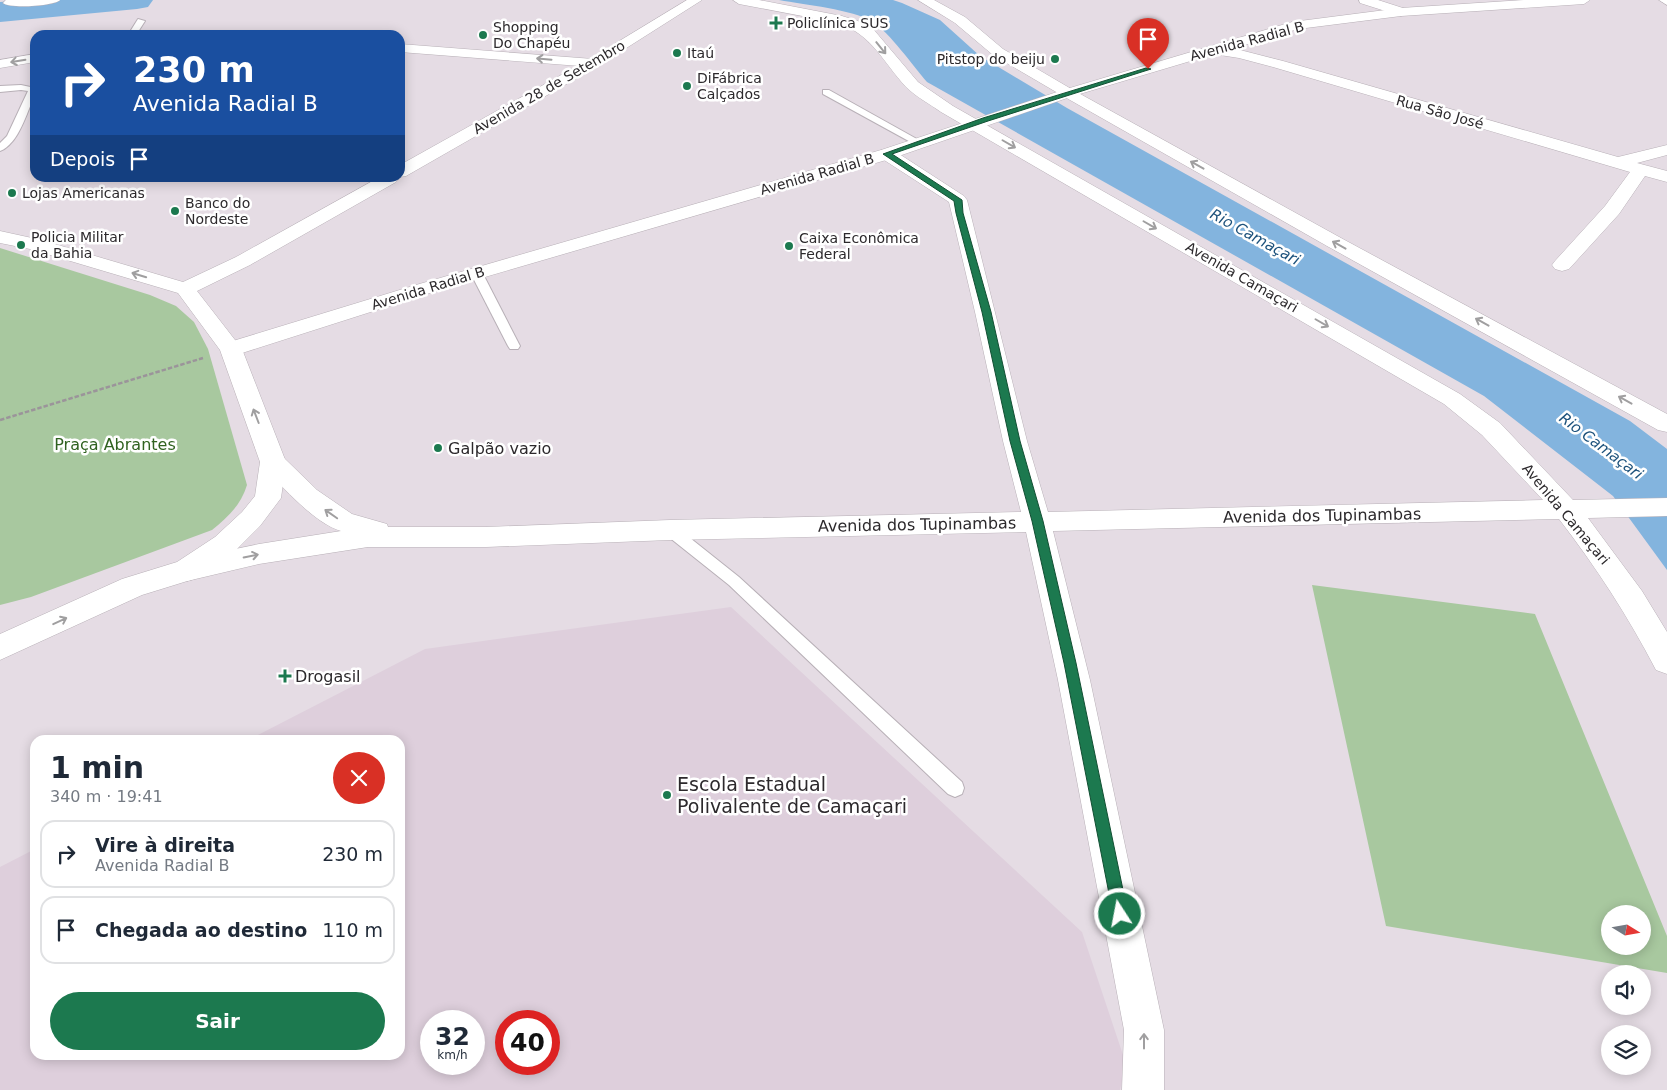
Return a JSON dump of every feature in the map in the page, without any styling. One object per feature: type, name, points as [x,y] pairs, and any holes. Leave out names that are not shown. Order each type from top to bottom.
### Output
[{"type":"street","points":[[8,6],[54,0]]},
{"type":"street","name":"Avenida 28 de Setembro","points":[[405,169],[593,63],[696,0]]},
{"type":"street","name":"Avenida Camaçari","points":[[739,0],[842,20],[859,26],[869,33],[913,85],[947,109],[980,122],[1452,399],[1490,428],[1570,509],[1654,635],[1667,661]]},
{"type":"street","points":[[924,0],[960,20],[998,52],[1063,95],[1667,424]]},
{"type":"street","points":[[1365,0],[1401,12]]},
{"type":"street","name":"Avenida Radial B","points":[[231,349],[477,274],[887,154],[1063,95],[1297,25],[1401,12],[1517,2],[1584,0]]},
{"type":"street","points":[[405,48],[593,63]]},
{"type":"street","name":"Rua São José","points":[[1212,50],[1240,54],[1278,64],[1667,178]]},
{"type":"street","points":[[0,64],[30,59]]},
{"type":"street","points":[[1616,163],[1667,150]]},
{"type":"street","points":[[887,154],[958,200],[1074,680],[1144,1030],[1143,1090]]},
{"type":"street","points":[[1562,265],[1612,210],[1640,170]]},
{"type":"street","points":[[185,289],[243,261],[383,182]]},
{"type":"street","points":[[0,238],[34,244],[185,289],[231,349],[274,462],[268,498],[251,519],[225,544],[187,570],[132,587],[5,642]]},
{"type":"street","name":"Avenida dos Tupinambas","points":[[274,462],[308,497],[343,522],[410,538]]},
{"type":"street","name":"Avenida dos Tupinambas","points":[[187,570],[259,554],[368,537],[410,538],[670,530],[1667,507]]},
{"type":"lane","points":[[135,30],[141,21]]},
{"type":"lane","points":[[0,89],[22,87],[30,89]]},
{"type":"lane","points":[[826,92],[919,143]]},
{"type":"lane","points":[[0,148],[11,137],[30,98]]},
{"type":"lane","points":[[477,274],[514,346]]},
{"type":"lane","points":[[670,530],[734,582],[955,788]]},
{"type":"path","points":[[0,420],[231,349]]},
{"type":"shaded area","name":"Escola Estadual Polivalente de Camaçari","points":[[731,607],[1082,932],[1126,1064],[1120,1090],[0,1090],[0,867],[30,852],[30,1060],[405,1060],[405,735],[258,735],[425,649]]},
{"type":"green space","name":"Praça Abrantes","points":[[0,248],[150,295],[176,306],[194,322],[208,349],[247,485],[241,499],[233,510],[212,530],[31,597],[0,605]]},
{"type":"green space","points":[[1312,585],[1535,614],[1667,936],[1667,973],[1651,970],[1651,965],[1619,965],[1386,926]]},
{"type":"water","points":[[779,0],[893,0],[940,20],[980,56],[1067,108],[1630,421],[1667,449],[1667,570],[1613,496],[1484,396],[927,82],[894,41],[873,22],[841,11]]},
{"type":"waterway","name":"Rio Camaçari","points":[[0,12],[137,0]]},
{"type":"place","name":"Policlínica SUS","points":[[776,23]]},
{"type":"place","name":"Shopping Do Chapéu","points":[[483,35]]},
{"type":"place","name":"Itaú","points":[[677,53]]},
{"type":"place","name":"Pitstop do beiju","points":[[1055,59]]},
{"type":"place","name":"DiFábrica Calçados","points":[[687,86]]},
{"type":"place","name":"Lojas Americanas","points":[[12,193]]},
{"type":"place","name":"Banco do Nordeste","points":[[175,211]]},
{"type":"place","name":"Policia Militar da Bahia","points":[[21,245]]},
{"type":"place","name":"Caixa Econômica Federal","points":[[789,246]]},
{"type":"place","name":"Galpão vazio","points":[[438,448]]},
{"type":"place","name":"Drogasil","points":[[285,676]]},
{"type":"place","name":"Escola Estadual Polivalente de Camaçari","points":[[667,795]]},
{"type":"route","points":[[1120,914],[1070,663],[958,200],[887,154],[1068,93],[1148,69]]}]
